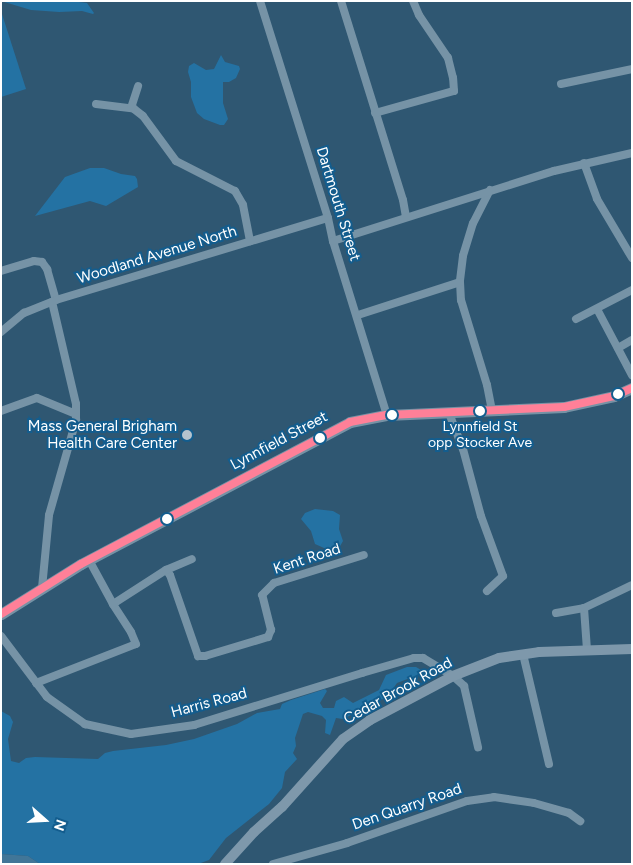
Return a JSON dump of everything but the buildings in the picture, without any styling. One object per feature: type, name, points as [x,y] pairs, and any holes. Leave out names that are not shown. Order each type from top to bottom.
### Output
[{"type":"main road","name":"Lynnfield Street","points":[[1,614],[89,560],[337,427],[367,418],[387,416],[589,403],[614,396],[632,388]]},
{"type":"street","name":"Dartmouth Street","points":[[260,1],[328,218],[333,241],[358,314],[387,416]]},
{"type":"street","points":[[341,1],[403,200],[406,217]]},
{"type":"street","points":[[375,113],[454,91],[454,78],[448,58],[419,15],[413,1]]},
{"type":"street","points":[[561,84],[632,69]]},
{"type":"street","points":[[131,108],[138,86]]},
{"type":"street","points":[[96,104],[131,108],[143,116],[176,161],[235,191],[243,205],[250,241]]},
{"type":"street","points":[[333,241],[490,190],[584,163],[632,153]]},
{"type":"street","points":[[584,163],[597,199],[632,258]]},
{"type":"street","points":[[490,190],[473,222],[463,256],[460,282],[461,300],[487,385],[492,410]]},
{"type":"street","name":"Woodland Avenue North","points":[[1,332],[24,313],[54,301],[328,218]]},
{"type":"street","points":[[1,271],[34,260],[42,262],[46,267],[76,404],[75,428],[49,515],[42,588]]},
{"type":"street","points":[[358,314],[460,282]]},
{"type":"street","points":[[576,319],[632,290]]},
{"type":"street","points":[[597,309],[632,375]]},
{"type":"street","points":[[618,348],[632,340]]},
{"type":"street","points":[[1,411],[37,398],[76,414]]},
{"type":"street","points":[[449,413],[463,449],[481,516],[502,576],[487,591]]},
{"type":"street","name":"Kent Road","points":[[166,570],[170,575],[198,656],[205,656],[268,637],[271,630],[262,595],[274,583],[364,555]]},
{"type":"street","points":[[113,604],[166,570],[192,559]]},
{"type":"street","points":[[36,683],[136,644],[89,560]]},
{"type":"street","points":[[556,613],[584,608],[632,586]]},
{"type":"street","points":[[584,608],[588,650]]},
{"type":"street","name":"Harris Road","points":[[1,636],[47,697],[85,724],[131,734],[194,725],[414,658],[428,659],[453,676]]},
{"type":"street","name":"Cedar Brook Road","points":[[230,862],[254,832],[282,807],[344,739],[370,720],[453,676],[499,658],[523,654],[632,649]]},
{"type":"street","points":[[523,654],[549,764]]},
{"type":"street","points":[[453,676],[464,686],[478,747]]},
{"type":"street","name":"Den Quarry Road","points":[[273,864],[347,843],[467,801],[494,797],[534,803],[569,813],[580,820]]},
{"type":"shaded area","points":[[1,1],[71,1],[87,3],[94,13],[31,10]]},
{"type":"shaded area","points":[[1,11],[26,89],[1,97]]},
{"type":"shaded area","points":[[221,55],[225,62],[239,66],[240,69],[236,78],[229,82],[223,82],[223,103],[228,119],[224,125],[204,119],[197,113],[191,97],[191,82],[188,72],[189,66],[194,63],[206,70],[214,69]]},
{"type":"shaded area","points":[[90,168],[104,168],[121,174],[135,176],[138,187],[106,206],[90,201],[35,216],[65,177]]},
{"type":"shaded area","points":[[315,509],[333,511],[340,515],[339,529],[343,541],[339,548],[324,548],[315,544],[311,531],[301,519],[305,513]]},
{"type":"shaded area","points":[[407,667],[416,667],[421,670],[418,675],[397,683],[387,697],[343,719],[336,718],[330,735],[325,733],[326,720],[322,716],[308,712],[303,714],[295,738],[296,746],[293,753],[297,759],[285,772],[282,788],[269,804],[226,838],[209,860],[198,864],[40,864],[28,856],[1,854],[1,711],[10,716],[13,722],[8,739],[11,761],[19,763],[26,758],[35,757],[98,759],[105,753],[113,751],[166,745],[194,739],[237,724],[257,713],[280,709],[282,704],[291,700],[325,689],[327,691],[320,703],[323,708],[334,708],[336,701],[344,697],[353,703],[379,690],[386,675]]},
{"type":"shaded area","points":[[1,854],[28,856],[40,864],[1,864]]},
{"type":"transit line","points":[[1,614],[81,564],[350,422],[387,415],[564,407],[614,396],[632,388]]},
{"type":"place","name":"Lynnfield St opp Stocker Ave","points":[[480,411]]},
{"type":"place","name":"Mass General Brigham Health Care Center","points":[[187,435]]}]
